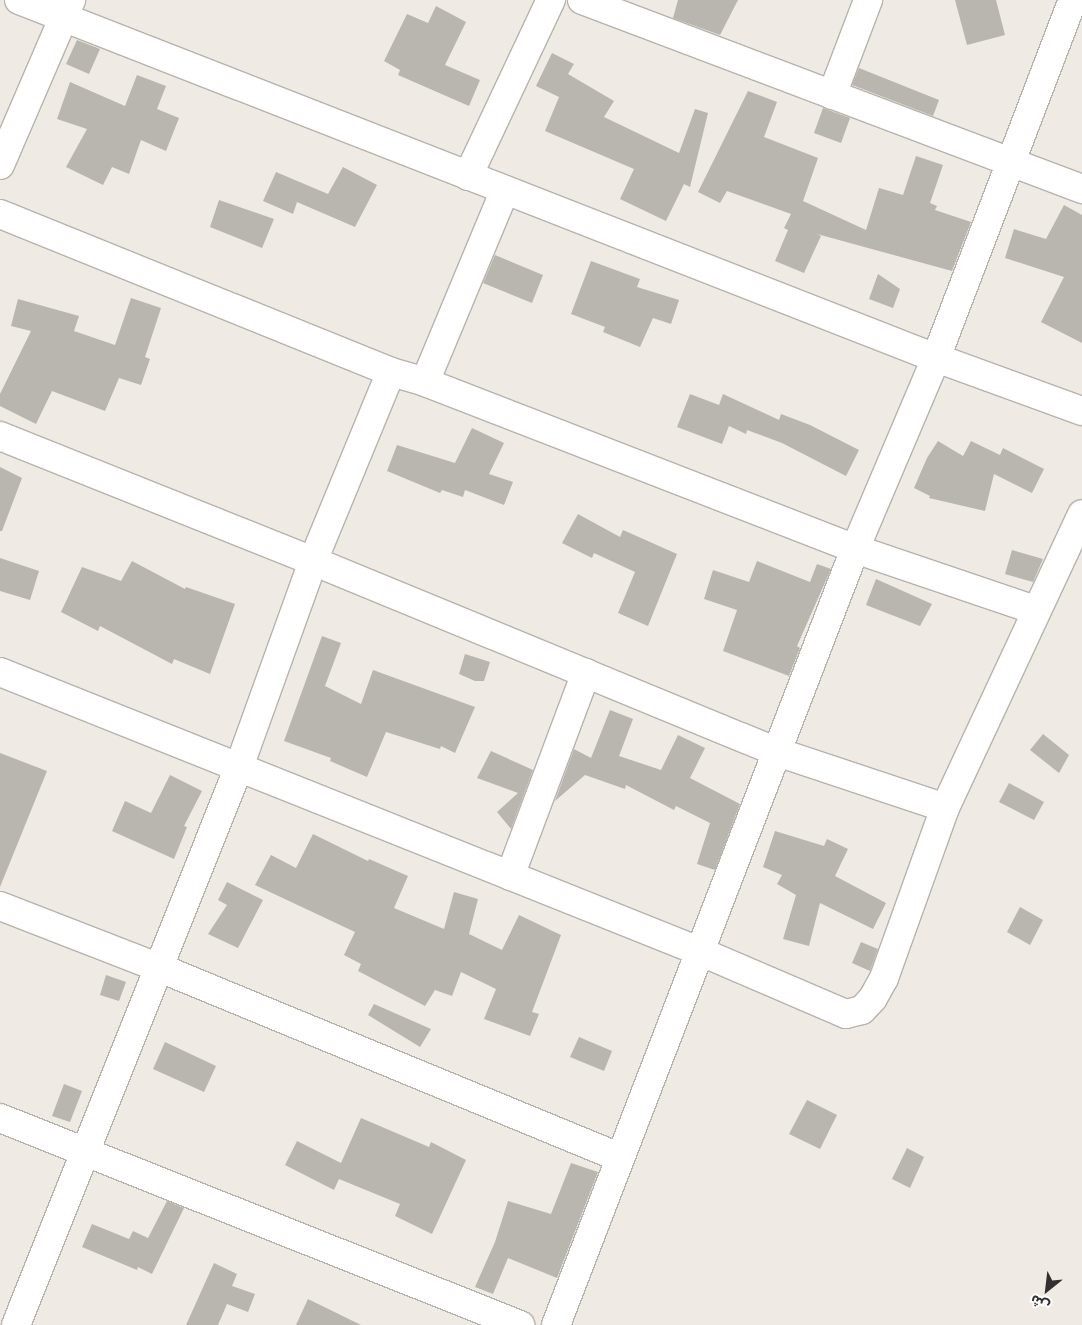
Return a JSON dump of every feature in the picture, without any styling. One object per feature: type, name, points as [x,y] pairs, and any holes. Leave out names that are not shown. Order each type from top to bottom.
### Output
[{"type":"street","points":[[19,0],[67,9],[468,176],[936,358],[1082,411]]},
{"type":"street","points":[[468,176],[551,0]]},
{"type":"street","points":[[582,0],[1011,164],[1082,189]]},
{"type":"street","points":[[832,95],[868,0]]},
{"type":"street","points":[[556,1325],[699,951],[856,549],[936,358],[1073,0]]},
{"type":"street","points":[[0,165],[67,9]]},
{"type":"street","points":[[425,382],[505,190]]},
{"type":"street","points":[[0,214],[391,372],[425,382],[856,549],[1035,610]]},
{"type":"street","points":[[16,1325],[239,767],[313,561],[391,372]]},
{"type":"street","points":[[0,436],[313,561],[777,752],[945,808]]},
{"type":"street","points":[[0,672],[699,951],[846,1014],[862,1010],[873,998],[884,978],[945,808],[1035,610],[1082,514]]},
{"type":"street","points":[[510,876],[586,673]]},
{"type":"street","points":[[0,906],[160,968],[620,1158]]},
{"type":"street","points":[[0,1118],[520,1325]]},
{"type":"building","points":[[678,0],[738,0],[720,35],[673,18]]},
{"type":"building","points":[[955,0],[996,0],[1005,35],[967,45]]},
{"type":"building","points":[[436,6],[466,22],[445,65],[480,80],[469,106],[398,75],[400,70],[384,61],[407,14],[428,23]]},
{"type":"building","points":[[77,40],[100,49],[89,74],[66,64]]},
{"type":"building","points":[[552,53],[574,64],[568,74],[614,101],[604,117],[679,153],[695,109],[708,113],[690,187],[684,184],[666,221],[620,199],[634,169],[545,131],[559,97],[536,86]]},
{"type":"building","points":[[859,68],[939,100],[933,116],[852,85]]},
{"type":"building","points":[[137,75],[166,86],[157,109],[179,118],[166,151],[141,140],[129,174],[112,167],[103,185],[66,167],[87,129],[57,119],[70,82],[125,106]]},
{"type":"building","points":[[748,91],[777,102],[764,137],[818,158],[803,201],[866,230],[879,188],[903,195],[916,156],[943,165],[930,203],[937,206],[935,210],[971,222],[952,271],[817,234],[821,236],[804,273],[775,261],[788,230],[784,228],[791,214],[727,191],[720,203],[698,192]]},
{"type":"building","points":[[823,108],[850,118],[841,143],[814,133]]},
{"type":"building","points":[[343,167],[377,185],[355,227],[297,202],[293,214],[263,201],[276,172],[328,194]]},
{"type":"building","points":[[219,200],[274,219],[262,248],[210,227]]},
{"type":"building","points":[[1064,205],[1082,215],[1082,343],[1041,322],[1064,277],[1005,258],[1014,229],[1046,239]]},
{"type":"building","points":[[495,255],[543,275],[532,303],[483,283]]},
{"type":"building","points":[[591,261],[640,279],[637,287],[679,300],[671,324],[653,318],[640,347],[603,332],[605,327],[571,314]]},
{"type":"building","points":[[878,274],[900,289],[893,308],[869,299]]},
{"type":"building","points":[[131,298],[161,308],[145,357],[150,359],[141,385],[119,378],[105,411],[52,391],[36,424],[0,406],[0,394],[31,331],[11,326],[18,299],[79,316],[74,331],[115,345]]},
{"type":"building","points":[[690,394],[719,405],[723,394],[779,420],[781,414],[810,425],[859,450],[846,476],[782,443],[747,430],[746,434],[729,426],[722,444],[677,427]]},
{"type":"building","points":[[472,428],[504,443],[489,474],[513,482],[504,505],[465,490],[463,497],[442,490],[440,493],[387,471],[397,445],[455,463]]},
{"type":"building","points":[[938,441],[963,456],[971,441],[1000,455],[1003,448],[1044,469],[1032,493],[994,474],[985,511],[929,498],[930,496],[914,488],[927,458]]},
{"type":"building","points":[[0,467],[22,478],[2,531],[0,531]]},
{"type":"building","points":[[578,514],[620,537],[623,530],[677,554],[648,626],[618,613],[635,572],[594,553],[592,558],[562,543]]},
{"type":"building","points":[[1012,550],[1043,559],[1033,582],[1005,574]]},
{"type":"building","points":[[0,558],[39,571],[30,600],[0,591]]},
{"type":"building","points":[[132,561],[185,589],[186,587],[235,604],[210,674],[174,659],[172,664],[100,626],[98,631],[61,612],[82,567],[121,581]]},
{"type":"building","points":[[757,561],[810,582],[817,564],[831,569],[797,646],[800,648],[789,676],[723,651],[737,610],[704,599],[713,570],[749,582]]},
{"type":"building","points":[[876,579],[932,604],[920,626],[866,605]]},
{"type":"building","points":[[322,636],[341,643],[325,686],[361,704],[373,670],[475,707],[455,753],[441,746],[440,749],[386,732],[367,777],[330,761],[331,758],[284,741]]},
{"type":"building","points":[[465,654],[490,662],[484,681],[475,681],[459,674]]},
{"type":"building","points":[[610,710],[633,719],[619,756],[661,770],[678,735],[705,748],[690,778],[740,804],[715,870],[697,864],[710,823],[676,806],[674,810],[626,785],[625,789],[585,775],[555,801],[574,749],[591,758]]},
{"type":"building","points":[[1043,734],[1069,755],[1059,773],[1030,750]]},
{"type":"building","points":[[491,751],[533,770],[511,829],[497,812],[518,793],[477,778]]},
{"type":"building","points":[[0,753],[47,771],[0,887]]},
{"type":"building","points":[[170,775],[202,791],[184,826],[187,827],[174,859],[112,831],[125,801],[151,813]]},
{"type":"building","points":[[1009,783],[1044,802],[1034,820],[999,802]]},
{"type":"building","points":[[775,831],[824,846],[827,839],[848,849],[835,876],[886,903],[873,929],[820,903],[809,946],[783,939],[796,895],[777,884],[782,875],[763,867]]},
{"type":"building","points":[[313,834],[368,861],[369,859],[408,876],[394,908],[444,929],[454,892],[478,899],[469,934],[502,950],[519,915],[561,935],[532,1012],[539,1014],[530,1036],[484,1019],[496,989],[461,972],[452,996],[435,990],[425,1006],[358,971],[361,964],[344,955],[355,932],[255,885],[271,855],[296,868]]},
{"type":"building","points":[[227,882],[263,900],[238,948],[208,934],[227,905],[218,900]]},
{"type":"building","points":[[1020,907],[1043,920],[1030,945],[1007,932]]},
{"type":"building","points":[[861,942],[878,949],[870,971],[852,963]]},
{"type":"building","points":[[106,975],[126,982],[119,1001],[100,995]]},
{"type":"building","points":[[374,1004],[431,1029],[420,1047],[368,1015]]},
{"type":"building","points":[[579,1037],[612,1051],[604,1071],[570,1057]]},
{"type":"building","points":[[165,1042],[216,1066],[204,1092],[153,1069]]},
{"type":"building","points":[[64,1084],[82,1091],[70,1122],[52,1116]]},
{"type":"building","points":[[807,1100],[837,1115],[820,1149],[789,1134]]},
{"type":"building","points":[[361,1118],[429,1147],[431,1142],[466,1160],[432,1234],[395,1216],[400,1204],[339,1179],[334,1190],[285,1165],[297,1141],[341,1163]]},
{"type":"building","points":[[907,1148],[924,1157],[910,1188],[892,1179]]},
{"type":"building","points":[[571,1163],[598,1172],[557,1278],[508,1258],[493,1294],[475,1287],[495,1242],[508,1201],[551,1214]]},
{"type":"building","points":[[167,1201],[184,1208],[152,1274],[138,1267],[137,1270],[82,1247],[92,1224],[129,1239],[133,1231],[148,1238]]},
{"type":"building","points":[[214,1263],[237,1274],[232,1286],[255,1294],[248,1312],[227,1304],[218,1325],[186,1325]]},
{"type":"building","points":[[308,1299],[361,1325],[296,1325]]}]
